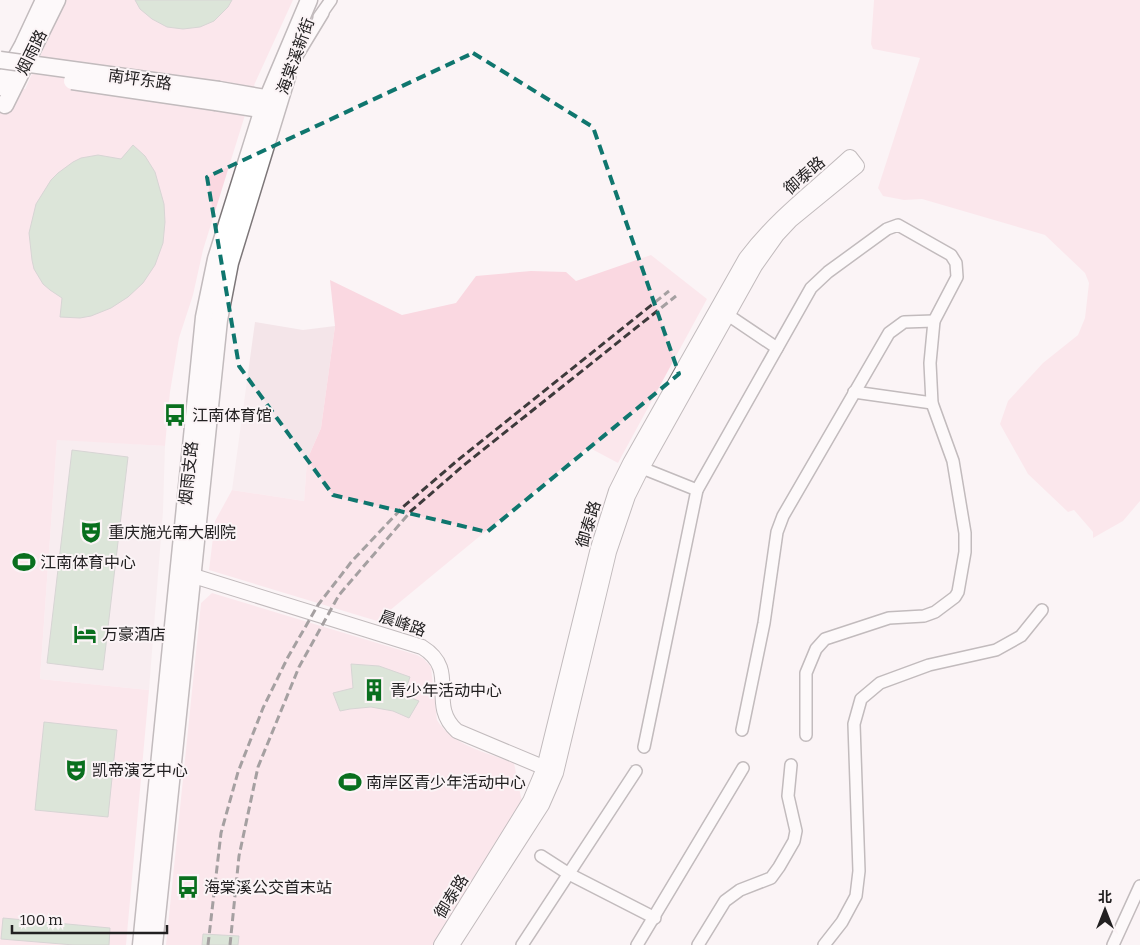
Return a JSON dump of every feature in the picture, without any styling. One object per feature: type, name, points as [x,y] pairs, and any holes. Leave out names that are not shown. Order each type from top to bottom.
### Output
[{"type":"main road","name":"烟雨路","points":[[0,87],[23,45],[44,0]]},
{"type":"main road","name":"烟雨路","points":[[6,105],[56,0]]},
{"type":"main road","name":"海棠溪新街","points":[[271,105],[287,48],[309,0]]},
{"type":"main road","name":"海棠溪新街","points":[[271,105],[289,69],[300,35],[320,6]]},
{"type":"main road","name":"南坪东路","points":[[0,60],[271,105]]},
{"type":"main road","name":"南坪东路","points":[[0,71],[218,96]]},
{"type":"main road","name":"烟雨支路","points":[[154,945],[204,317],[216,259],[271,105]]},
{"type":"main road","name":"烟雨支路","points":[[141,945],[185,573]]},
{"type":"street","points":[[289,69],[320,6],[330,0]]},
{"type":"street","points":[[287,48],[300,35]]},
{"type":"street","name":"御泰路","points":[[441,945],[550,770],[609,552],[628,496],[723,312],[746,258],[770,228],[785,214],[854,162]]},
{"type":"street","points":[[644,747],[697,490],[812,288],[828,272],[887,230],[898,225],[951,255],[956,263],[957,277],[934,321],[930,363],[932,403],[953,461],[965,533],[958,592],[935,612],[924,616],[889,618],[825,639],[816,648],[806,673],[806,734]]},
{"type":"street","points":[[723,312],[777,348]]},
{"type":"street","name":"御泰路","points":[[452,945],[542,805],[598,548],[616,491],[630,463],[723,312]]},
{"type":"street","points":[[742,730],[764,623],[777,532],[783,516],[889,333],[904,322],[934,321]]},
{"type":"street","points":[[854,392],[932,403]]},
{"type":"street","points":[[642,468],[697,490]]},
{"type":"street","name":"晨峰路","points":[[185,573],[422,646],[432,653],[442,671],[443,710],[450,725],[457,731],[550,770]]},
{"type":"street","points":[[824,945],[842,922],[856,896],[859,870],[854,724],[861,699],[880,683],[921,668],[996,650],[1021,636],[1042,610]]},
{"type":"street","points":[[698,945],[725,901],[740,890],[771,878],[794,840],[796,831],[788,796],[791,765]]},
{"type":"street","points":[[637,945],[655,918],[743,768]]},
{"type":"street","points":[[522,945],[636,771]]},
{"type":"street","points":[[541,856],[569,874],[655,918]]},
{"type":"street","points":[[1113,945],[1140,886]]},
{"type":"highlighted area","points":[[473,53],[593,127],[679,374],[487,532],[333,495],[239,366],[207,177]]},
{"type":"shaded area","name":"江南体育中心","points":[[66,0],[293,0],[255,83],[203,250],[193,295],[179,338],[170,392],[165,446],[57,440],[40,679],[149,690],[126,945],[0,945],[0,86],[25,89]]},
{"type":"shaded area","points":[[874,0],[1140,0],[1140,501],[1123,521],[1093,538],[1093,532],[1074,510],[1068,512],[1028,474],[1000,424],[1008,401],[1043,363],[1078,335],[1085,318],[1089,283],[1085,273],[1045,235],[922,199],[904,200],[883,196],[878,188],[920,58],[873,49],[871,44]]},
{"type":"shaded area","points":[[651,255],[707,299],[618,463],[588,447],[377,621],[209,570],[215,521],[232,490],[304,501],[307,460],[321,428],[335,326],[330,280],[402,315],[456,303],[476,276],[531,271],[566,272],[576,281]]},
{"type":"shaded area","points":[[255,322],[303,330],[335,326],[321,428],[307,460],[304,501],[232,490]]},
{"type":"shaded area","points":[[57,439],[165,446],[163,512],[149,690],[40,679]]},
{"type":"shaded area","name":"南岸区青少年活动中心","points":[[212,593],[417,655],[424,659],[431,667],[437,720],[444,729],[452,736],[482,752],[514,763],[522,802],[434,945],[166,945],[201,603]]},
{"type":"building","points":[[135,0],[232,0],[228,7],[214,21],[200,27],[183,29],[167,27],[152,19],[140,9]]},
{"type":"building","points":[[133,145],[145,156],[155,172],[164,204],[163,243],[155,265],[143,283],[128,297],[111,308],[80,318],[60,317],[62,298],[43,284],[34,269],[32,260],[29,233],[36,204],[51,180],[73,162],[81,158],[98,155],[121,159]]},
{"type":"building","name":"重庆施光南大剧院","points":[[72,450],[128,457],[103,670],[47,663]]},
{"type":"building","name":"青少年活动中心","points":[[351,664],[379,666],[410,677],[404,695],[419,701],[409,718],[393,711],[371,707],[340,711],[333,693],[353,688]]},
{"type":"building","name":"凯帝演艺中心","points":[[44,722],[117,730],[108,817],[35,810]]},
{"type":"building","points":[[3,918],[110,928],[109,945],[74,945],[1,939]]},
{"type":"building","points":[[203,934],[239,936],[238,945],[202,945]]},
{"type":"railway","points":[[208,945],[221,833],[238,772],[263,708],[288,657],[318,605],[352,561],[403,507],[458,460],[669,291]]},
{"type":"railway","points":[[230,945],[239,856],[258,767],[299,667],[339,595],[411,511],[464,465],[676,296]]},
{"type":"place","name":"江南体育馆","points":[[175,415]]},
{"type":"place","name":"重庆施光南大剧院","points":[[91,532]]},
{"type":"place","name":"江南体育中心","points":[[24,562]]},
{"type":"place","name":"万豪酒店","points":[[85,634]]},
{"type":"place","name":"青少年活动中心","points":[[374,690]]},
{"type":"place","name":"凯帝演艺中心","points":[[76,770]]},
{"type":"place","name":"南岸区青少年活动中心","points":[[350,782]]},
{"type":"place","name":"海棠溪公交首末站","points":[[188,887]]}]
